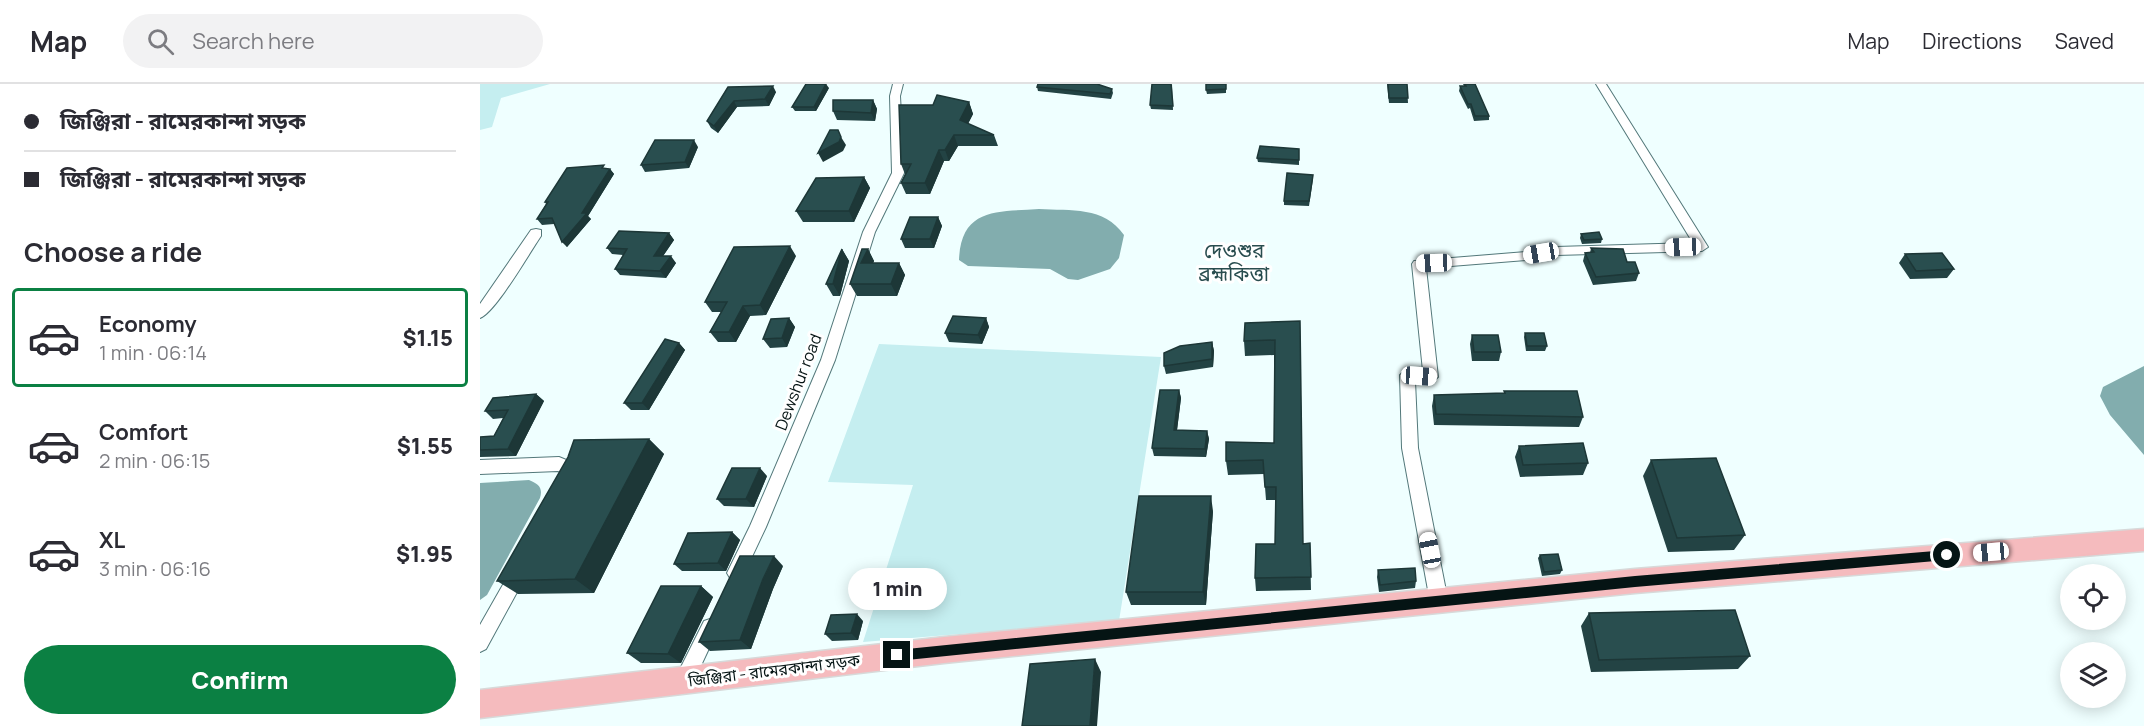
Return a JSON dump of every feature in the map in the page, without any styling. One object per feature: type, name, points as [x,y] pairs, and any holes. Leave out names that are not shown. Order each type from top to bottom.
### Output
[{"type":"main road","name":"জিঞ্জিরা - রামেরকান্দা সড়ক","points":[[480,704],[944,650],[1439,601],[1729,573],[2144,540]]},
{"type":"street","name":"Dewshur road","points":[[729,589],[758,527],[828,360],[869,232],[898,173],[895,96],[898,84]]},
{"type":"street","points":[[1439,601],[1410,448],[1407,375],[1431,377],[1419,264],[1527,256],[1556,251],[1702,246],[1601,84]]},
{"type":"street","points":[[480,313],[493,298],[536,233]]},
{"type":"street","points":[[480,467],[560,464],[575,471],[561,496]]},
{"type":"street","points":[[480,643],[528,555]]},
{"type":"street","points":[[684,681],[719,609]]},
{"type":"shaded area","points":[[480,84],[550,84],[501,98],[492,127],[480,130]]},
{"type":"shaded area","points":[[1039,209],[1075,210],[1107,219],[1124,235],[1119,258],[1110,269],[1078,280],[1068,279],[1050,269],[968,266],[959,260],[961,243],[974,221],[996,212]]},
{"type":"shaded area","points":[[879,344],[1161,357],[1119,621],[863,642],[913,485],[828,482]]},
{"type":"shaded area","points":[[2144,366],[2144,455],[2110,415],[2100,396],[2103,387]]},
{"type":"shaded area","points":[[529,480],[539,487],[540,498],[487,595],[480,600],[480,483]]},
{"type":"building","points":[[806,84],[826,84],[814,107],[792,107]]},
{"type":"building","points":[[1038,84],[1097,84],[1112,89],[1110,94],[1037,87]]},
{"type":"building","points":[[1152,84],[1171,84],[1173,106],[1150,105]]},
{"type":"building","points":[[1206,84],[1226,84],[1226,89],[1206,90]]},
{"type":"building","points":[[1388,84],[1407,84],[1408,98],[1389,98]]},
{"type":"building","points":[[1465,84],[1475,84],[1489,116],[1475,116],[1460,86],[1466,86]]},
{"type":"building","points":[[773,86],[765,99],[734,101],[714,126],[707,121],[728,87]]},
{"type":"building","points":[[937,95],[969,102],[960,120],[994,135],[954,135],[945,150],[939,150],[925,183],[901,183],[911,164],[901,164],[899,105],[933,105]]},
{"type":"building","points":[[833,100],[873,100],[871,113],[833,111]]},
{"type":"building","points":[[830,130],[838,130],[841,137],[839,142],[818,153]]},
{"type":"building","points":[[655,140],[694,140],[685,162],[641,165]]},
{"type":"building","points":[[1260,146],[1299,149],[1299,160],[1257,158]]},
{"type":"building","points":[[604,165],[602,168],[610,169],[582,213],[587,213],[562,242],[552,218],[537,219],[548,202],[545,202],[567,168]]},
{"type":"building","points":[[1287,173],[1313,175],[1309,201],[1284,201]]},
{"type":"building","points":[[864,177],[849,211],[796,211],[816,178]]},
{"type":"building","points":[[910,217],[938,217],[930,239],[901,239]]},
{"type":"building","points":[[619,231],[669,233],[654,256],[671,256],[660,271],[615,269],[627,249],[607,248]]},
{"type":"building","points":[[1599,232],[1602,239],[1584,240],[1581,234]]},
{"type":"building","points":[[790,246],[760,305],[743,306],[729,332],[710,332],[727,302],[705,302],[734,247]]},
{"type":"building","points":[[1591,248],[1623,249],[1627,262],[1635,262],[1639,273],[1596,277],[1585,253],[1594,252]]},
{"type":"building","points":[[842,249],[833,284],[826,284]]},
{"type":"building","points":[[862,249],[868,249],[861,263],[899,263],[891,284],[850,284]]},
{"type":"building","points":[[1942,253],[1954,269],[1916,271],[1905,254]]},
{"type":"building","points":[[953,316],[986,318],[978,335],[945,333]]},
{"type":"building","points":[[789,318],[782,338],[763,339],[771,319]]},
{"type":"building","points":[[1300,321],[1303,544],[1310,543],[1311,577],[1255,578],[1256,544],[1275,544],[1276,487],[1265,487],[1263,460],[1226,461],[1226,442],[1274,443],[1275,340],[1244,341],[1245,323]]},
{"type":"building","points":[[1525,333],[1544,333],[1547,346],[1527,346]]},
{"type":"building","points":[[1472,335],[1498,335],[1501,352],[1474,352]]},
{"type":"building","points":[[665,339],[679,343],[642,403],[624,403]]},
{"type":"building","points":[[1212,342],[1212,359],[1164,366],[1164,353],[1180,346]]},
{"type":"building","points":[[1160,390],[1179,390],[1174,430],[1207,431],[1205,449],[1152,448]]},
{"type":"building","points":[[1504,391],[1577,391],[1583,417],[1436,414],[1434,395],[1505,393]]},
{"type":"building","points":[[536,394],[508,449],[480,450],[480,437],[494,436],[508,410],[485,411],[493,398]]},
{"type":"building","points":[[649,439],[575,579],[497,581],[568,457],[574,440]]},
{"type":"building","points":[[1583,443],[1588,463],[1523,465],[1519,446]]},
{"type":"building","points":[[1716,458],[1745,535],[1677,538],[1651,460]]},
{"type":"building","points":[[732,468],[760,468],[746,499],[717,499]]},
{"type":"building","points":[[1139,496],[1211,496],[1203,592],[1126,592]]},
{"type":"building","points":[[732,532],[718,563],[674,564],[688,533]]},
{"type":"building","points":[[1558,554],[1562,570],[1544,572],[1540,555]]},
{"type":"building","points":[[740,556],[774,556],[740,640],[699,642]]},
{"type":"building","points":[[1415,568],[1416,581],[1380,585],[1378,570]]},
{"type":"building","points":[[661,586],[701,586],[668,654],[627,653]]},
{"type":"building","points":[[1735,610],[1750,656],[1599,660],[1589,613]]},
{"type":"building","points":[[857,614],[851,633],[825,634],[831,615]]},
{"type":"building","points":[[1095,659],[1090,726],[1022,726],[1030,664]]},
{"type":"district","name":"দেওশুর ব্রহ্মকিত্তা","points":[[1234,262]]},
{"type":"route","points":[[897,655],[1635,581],[1947,555]]}]
